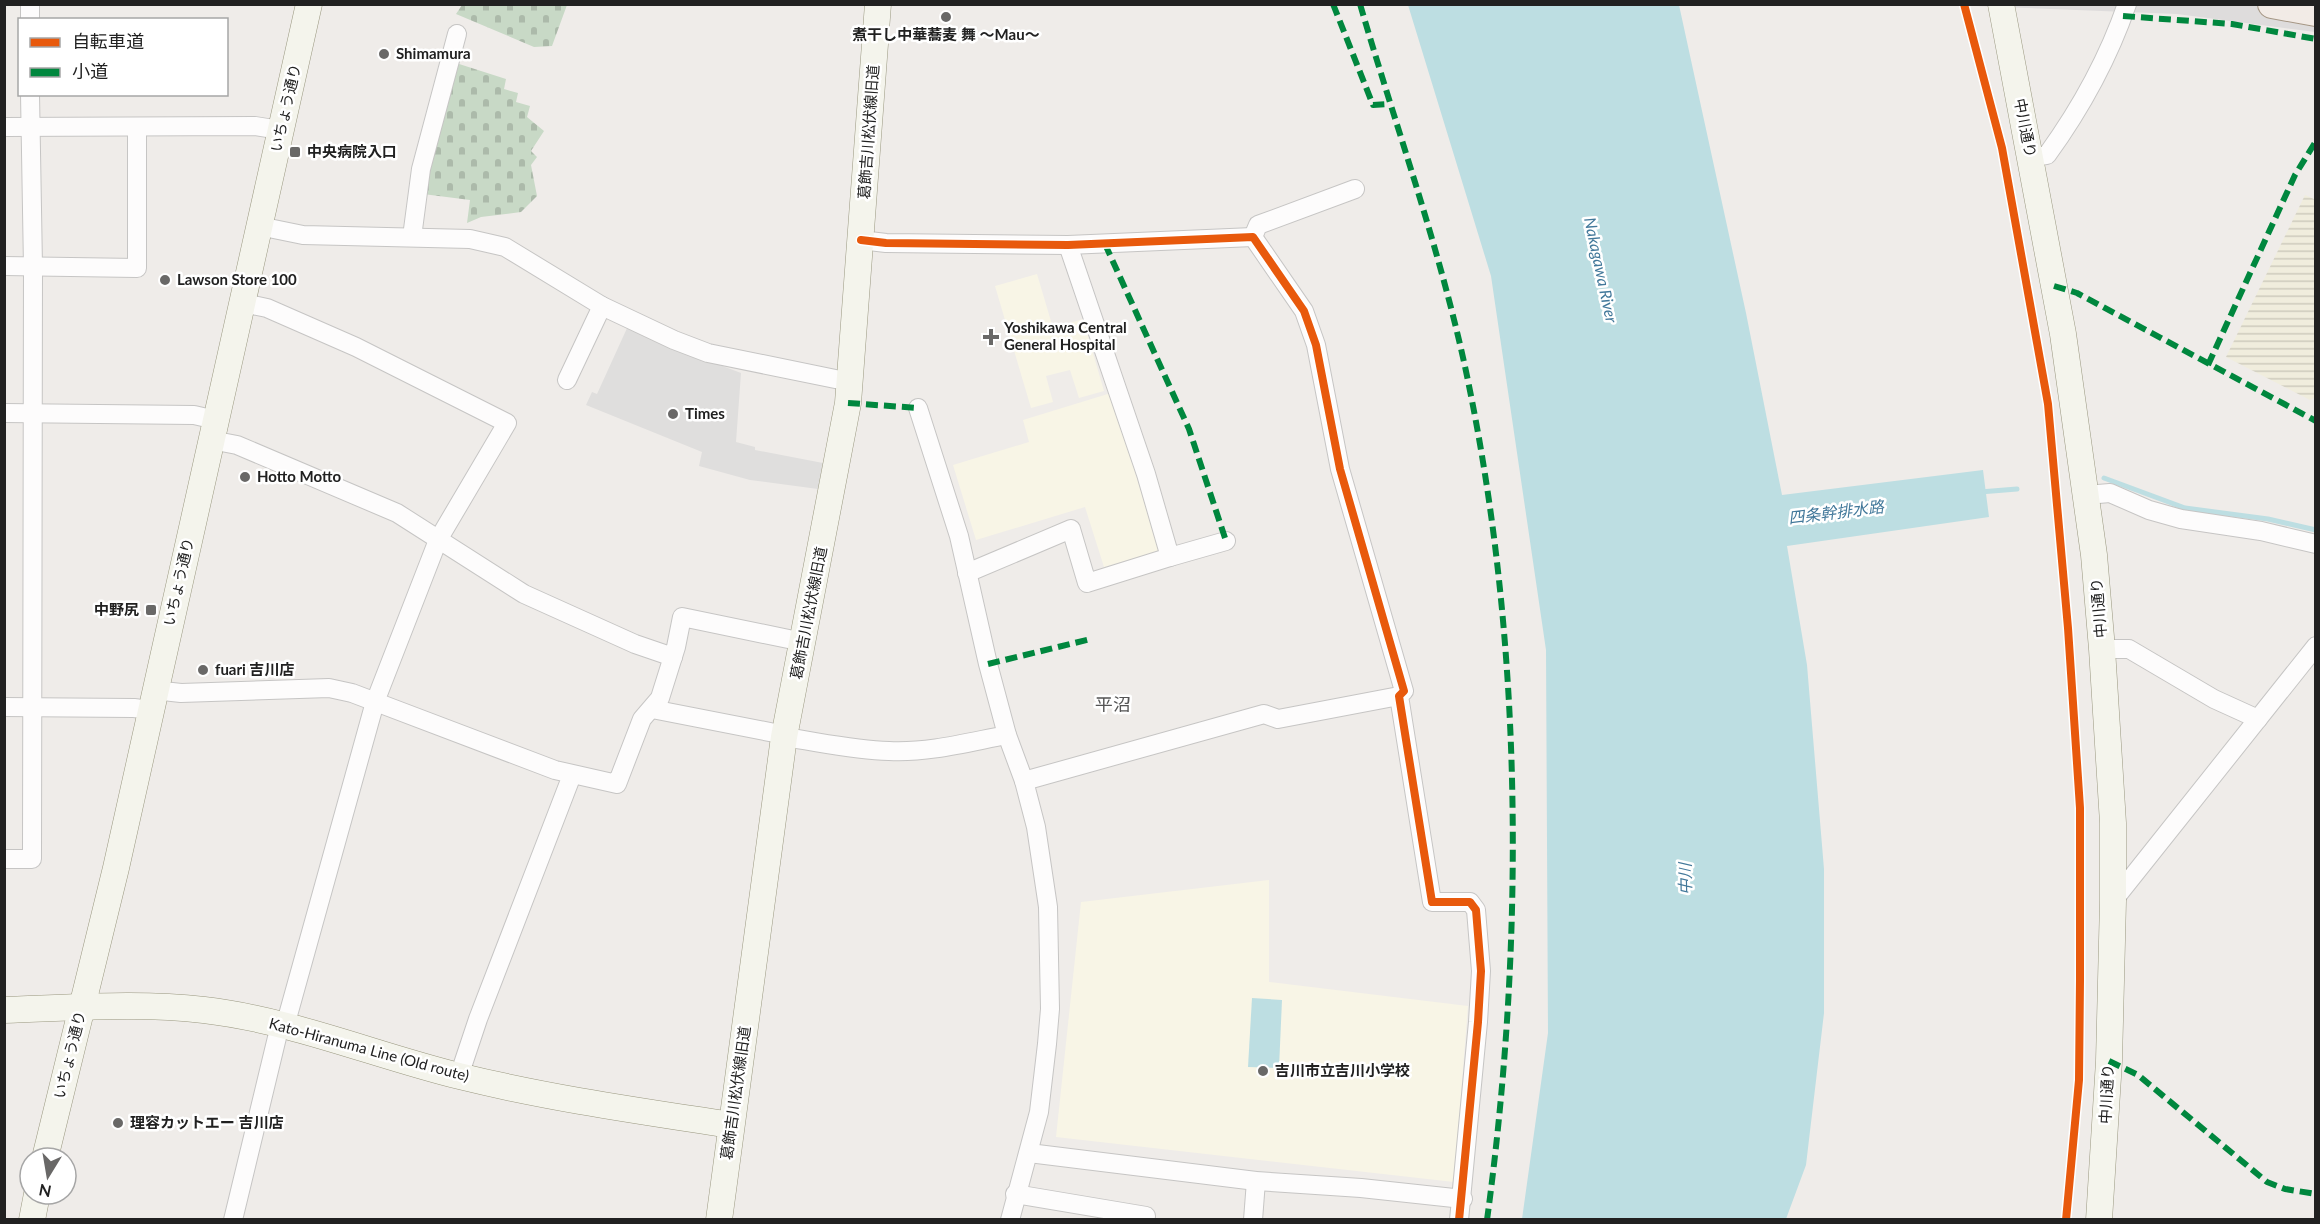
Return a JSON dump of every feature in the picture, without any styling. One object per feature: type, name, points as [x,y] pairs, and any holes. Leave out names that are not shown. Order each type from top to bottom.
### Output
[{"type":"main road","points":[[2272,4],[2316,12]]},
{"type":"street","name":"いちょう通り","points":[[48,1146],[116,868],[309,4]]},
{"type":"street","name":"葛飾吉川松伏線旧道","points":[[719,1220],[785,736],[840,457],[850,382],[878,4]]},
{"type":"street","name":"中川通り","points":[[2001,4],[2063,334],[2086,495],[2103,649],[2113,823],[2113,901],[2109,1061],[2098,1220]]},
{"type":"street","points":[[2030,159],[2047,155],[2064,131],[2094,82],[2127,4]]},
{"type":"street","points":[[412,237],[421,169],[457,34]]},
{"type":"street","points":[[4,859],[32,859],[33,267],[30,96]]},
{"type":"street","points":[[4,127],[255,126],[280,130]]},
{"type":"street","points":[[4,266],[137,268],[137,127]]},
{"type":"street","points":[[1253,237],[1258,225],[1355,189]]},
{"type":"street","points":[[259,226],[303,234],[470,239],[505,247],[602,306],[708,353],[850,382]]},
{"type":"street","points":[[861,240],[930,245],[1068,245],[1253,237]]},
{"type":"street","points":[[1024,781],[1264,714],[1278,719],[1399,696],[1404,691],[1343,479],[1316,345],[1304,311],[1253,237]]},
{"type":"street","points":[[1068,245],[1146,474],[1170,557]]},
{"type":"street","points":[[233,1220],[283,1026],[375,702],[438,540],[507,423],[356,347],[267,308],[243,303]]},
{"type":"street","points":[[567,380],[602,306]]},
{"type":"street","points":[[918,408],[959,536],[1007,735],[1024,781],[1041,858],[1050,960],[1047,1044],[1039,1112],[1029,1153],[1015,1194],[1010,1220]]},
{"type":"street","points":[[4,413],[194,415],[237,445],[397,513],[524,594],[635,645],[673,657]]},
{"type":"street","points":[[2086,495],[2110,493],[2149,510],[2181,519],[2261,531],[2316,544]]},
{"type":"street","points":[[967,573],[1071,529],[1087,582],[1226,540]]},
{"type":"street","points":[[4,707],[134,708],[152,700],[181,693],[329,688],[375,702],[572,775],[617,784],[642,719],[660,698],[682,617],[803,642]]},
{"type":"street","points":[[2113,901],[2316,646]]},
{"type":"street","points":[[2103,649],[2129,649],[2214,699],[2258,719]]},
{"type":"street","points":[[1399,696],[1432,902],[1470,903],[1476,910],[1480,971],[1463,1199],[1459,1220]]},
{"type":"street","points":[[652,709],[785,736],[898,751],[938,748],[1007,735]]},
{"type":"street","points":[[459,1076],[478,1019],[572,775]]},
{"type":"street","name":"Kato-Hiranuma Line (Old route)","points":[[4,1010],[81,1008],[204,1010],[283,1026],[459,1076],[538,1094],[731,1125]]},
{"type":"street","points":[[1029,1153],[1256,1181],[1361,1188],[1463,1199]]},
{"type":"street","points":[[1253,1220],[1256,1181]]},
{"type":"street","points":[[1015,1194],[1146,1216],[1145,1220]]},
{"type":"shaded area","points":[[2305,195],[2316,200],[2316,397],[2310,400],[2226,357]]},
{"type":"shaded area","points":[[1037,274],[1053,328],[1083,319],[1104,391],[1079,398],[1070,370],[1046,376],[1053,402],[1031,408],[995,286]]},
{"type":"shaded area","name":"Times","points":[[628,326],[680,350],[741,373],[736,442],[755,447],[755,450],[823,463],[818,489],[750,480],[699,466],[702,452],[586,405],[592,392],[597,394]]},
{"type":"shaded area","points":[[1111,393],[1159,551],[1104,567],[1085,507],[976,540],[953,465],[1029,442],[1023,420]]},
{"type":"shaded area","name":"吉川市立吉川小学校","points":[[1269,880],[1269,982],[1468,1006],[1454,1182],[1056,1137],[1081,902]]},
{"type":"green space","points":[[462,5],[567,5],[552,46],[534,47],[456,14]]},
{"type":"green space","points":[[456,63],[506,79],[504,89],[518,93],[516,102],[530,106],[527,117],[544,131],[531,151],[537,157],[531,165],[537,196],[521,212],[481,217],[467,223],[470,200],[423,194]]},
{"type":"water","points":[[1408,5],[1679,5],[1746,313],[1782,495],[1983,470],[1989,517],[1787,546],[1807,665],[1824,869],[1824,1013],[1806,1165],[1786,1219],[1522,1219],[1548,1033],[1546,650],[1491,276]]},
{"type":"water","points":[[1252,998],[1282,1000],[1279,1068],[1248,1067]]},
{"type":"pier","points":[[1949,5],[2315,5],[2315,32],[2177,14]]},
{"type":"waterway","name":"四条幹排水路","points":[[2104,478],[2185,508],[2268,519],[2316,530]]},
{"type":"waterway","name":"四条幹排水路","points":[[1980,492],[2017,489]]},
{"type":"marked path","points":[[1333,4],[1373,105],[1389,104]]},
{"type":"marked path","points":[[1360,4],[1441,271],[1464,362],[1484,467],[1498,573],[1508,681],[1512,789],[1512,898],[1508,1007],[1487,1220]]},
{"type":"marked path","points":[[2123,16],[2232,24],[2316,39]]},
{"type":"marked path","points":[[2208,365],[2295,175],[2316,141]]},
{"type":"marked path","points":[[1105,244],[1189,429],[1226,541]]},
{"type":"marked path","points":[[2054,286],[2077,293],[2316,421]]},
{"type":"marked path","points":[[848,403],[918,408]]},
{"type":"marked path","points":[[988,664],[1091,639]]},
{"type":"marked path","points":[[2109,1061],[2138,1075],[2267,1182],[2285,1189],[2316,1194]]},
{"type":"cycle path","points":[[1964,4],[2002,148],[2048,404],[2068,628],[2080,808],[2080,980],[2079,1080],[2066,1220]]},
{"type":"cycle path","points":[[861,240],[886,243],[1068,245],[1253,237],[1304,311],[1316,345],[1340,469],[1404,691],[1399,696],[1432,902],[1470,902],[1476,910],[1481,971],[1459,1220]]},
{"type":"place","name":"煮干し中華蕎麦 舞 〜Mau〜","points":[[946,17]]},
{"type":"place","name":"Shimamura","points":[[384,54]]},
{"type":"place","name":"中央病院入口","points":[[295,152]]},
{"type":"place","name":"Lawson Store 100","points":[[165,280]]},
{"type":"place","name":"Yoshikawa Central General Hospital","points":[[991,337]]},
{"type":"place","name":"Times","points":[[673,414]]},
{"type":"place","name":"Hotto Motto","points":[[245,477]]},
{"type":"place","name":"中野尻","points":[[151,610]]},
{"type":"place","name":"fuari 吉川店","points":[[203,670]]},
{"type":"place","name":"吉川市立吉川小学校","points":[[1263,1071]]},
{"type":"place","name":"理容カットエー 吉川店","points":[[118,1123]]},
{"type":"district","name":"平沼","points":[[1113,705]]},
{"type":"water label","name":"Nakagawa River","points":[[1601,270]]},
{"type":"water label","name":"中川","points":[[1685,879]]}]
